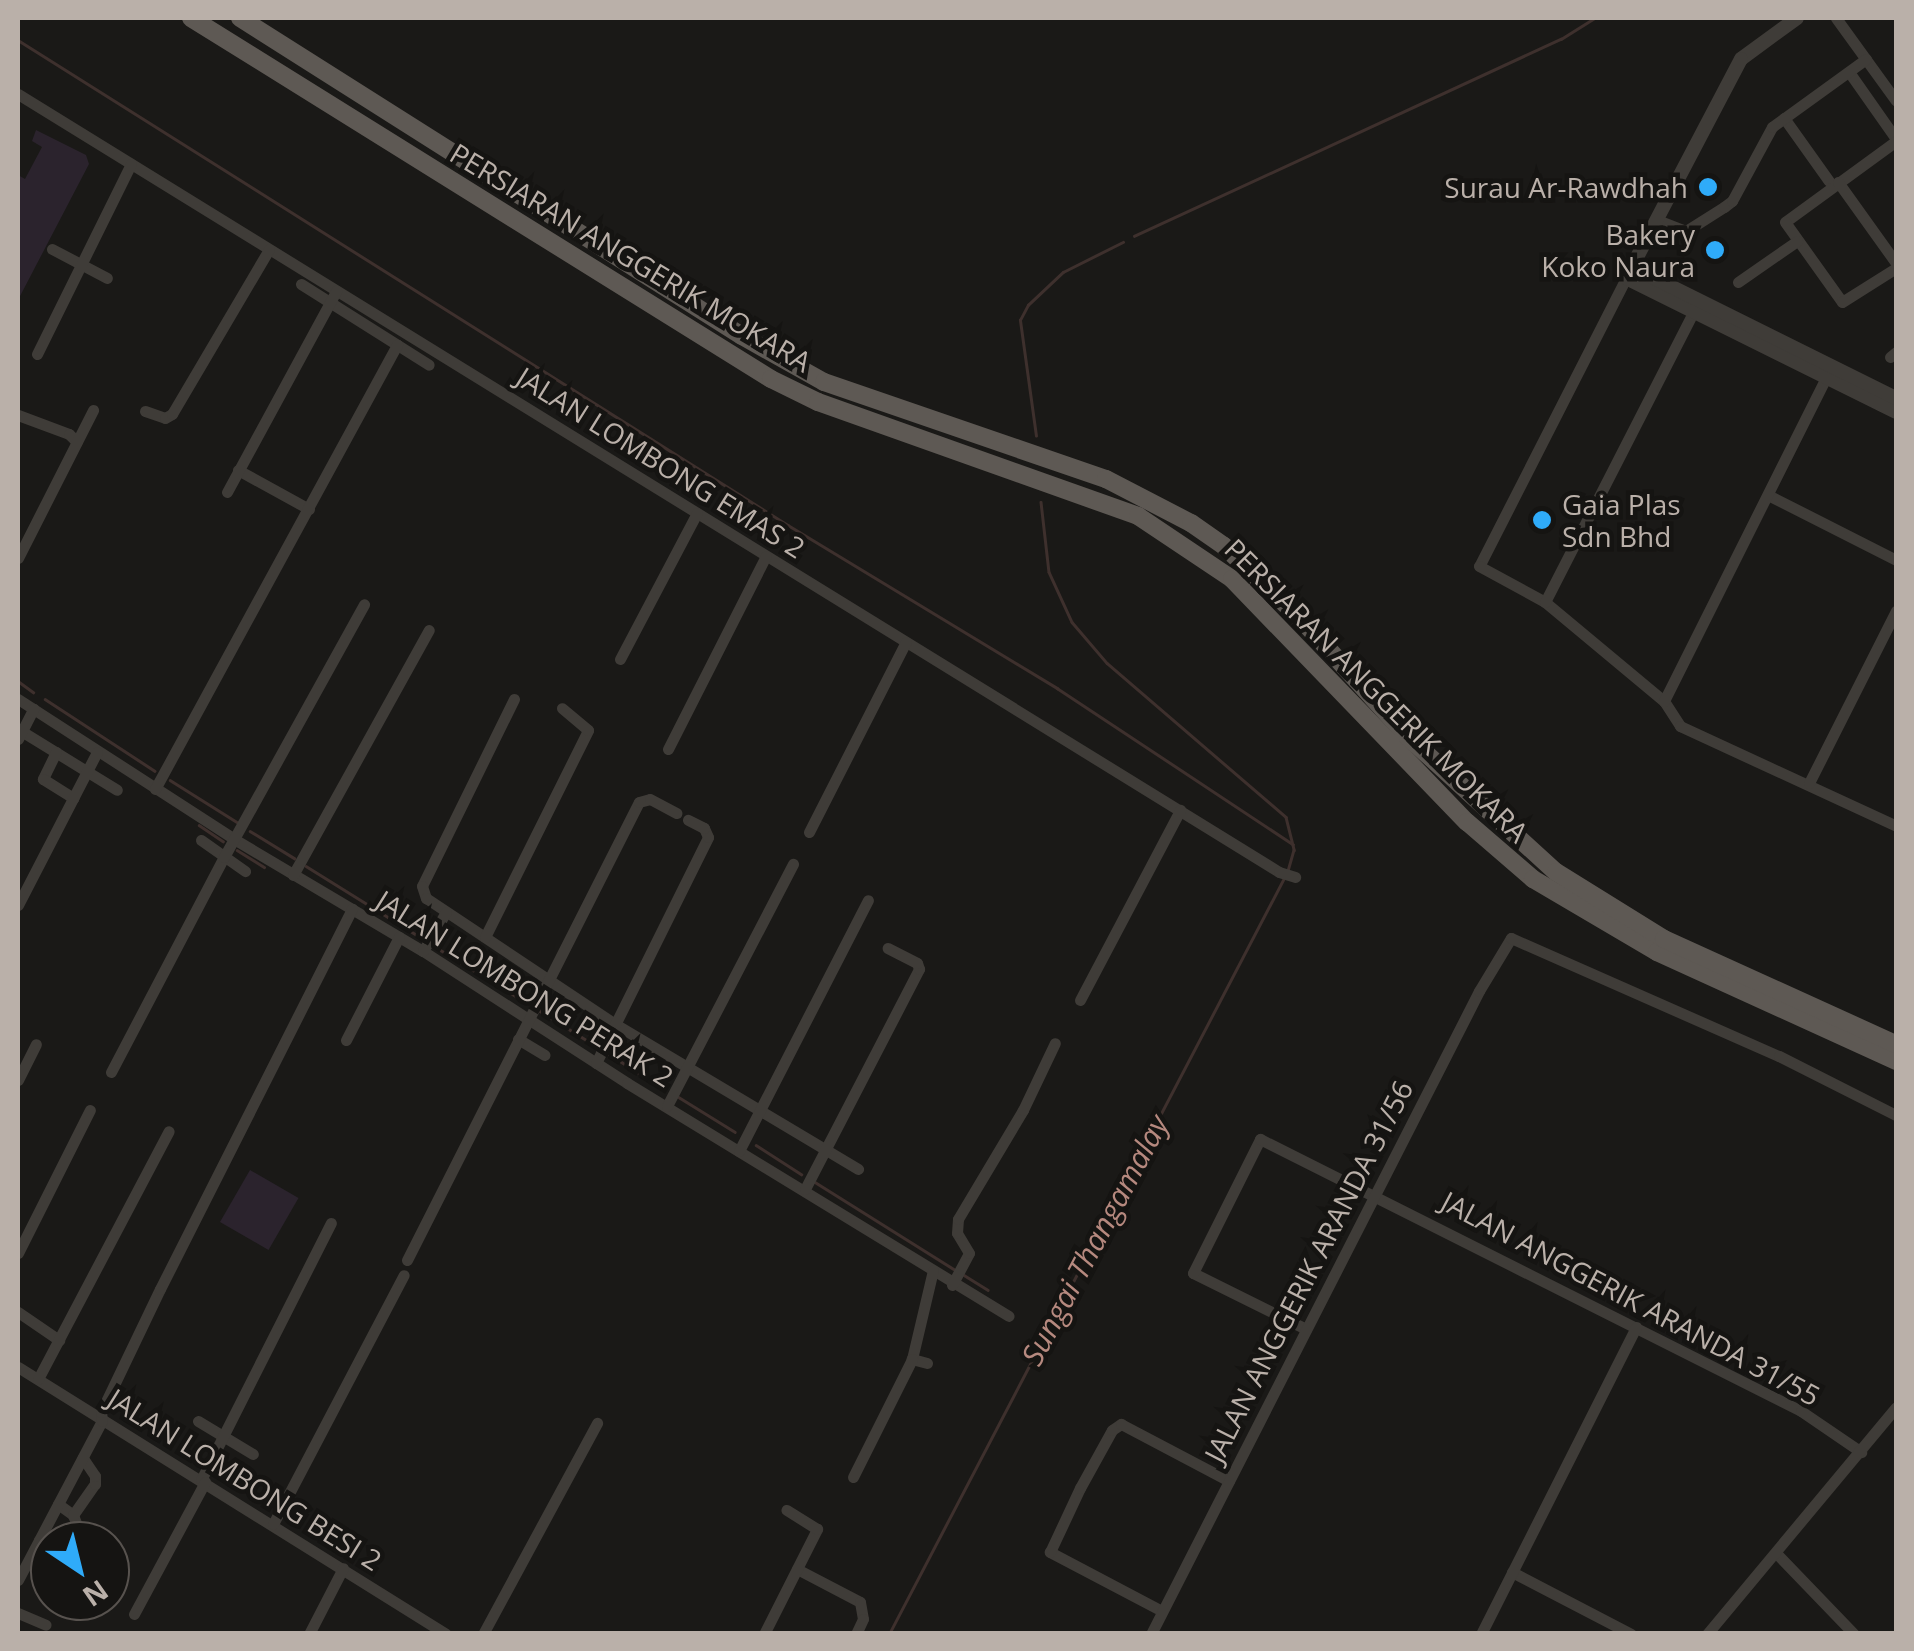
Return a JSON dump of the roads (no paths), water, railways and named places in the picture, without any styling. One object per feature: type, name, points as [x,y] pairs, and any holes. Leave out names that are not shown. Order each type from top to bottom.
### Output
[{"type":"main road","name":"PERSIARAN ANGGERIK MOKARA","points":[[191,18],[762,374],[818,402],[1138,516],[1232,579],[1467,822],[1533,880],[1657,952],[1896,1061]]},
{"type":"main road","name":"PERSIARAN ANGGERIK MOKARA","points":[[240,18],[654,282],[810,375],[1106,479],[1191,523],[1224,546],[1302,619],[1408,737],[1556,872],[1664,939],[1896,1044]]},
{"type":"street","points":[[1796,18],[1741,58],[1479,560],[1484,570],[1545,602],[1664,701],[1680,726],[1896,826]]},
{"type":"street","points":[[1836,18],[1896,101]]},
{"type":"street","points":[[1657,220],[1686,231],[1732,201],[1767,135],[1784,118],[1866,59]]},
{"type":"street","points":[[1784,118],[1834,182],[1896,266],[1842,302],[1796,241],[1786,219],[1834,182],[1895,139],[1849,72]]},
{"type":"street","name":"JALAN LOMBONG EMAS 2","points":[[18,94],[333,297],[697,513],[1279,872],[1295,877]]},
{"type":"street","points":[[37,354],[131,164]]},
{"type":"street","points":[[1738,282],[1796,241]]},
{"type":"street","points":[[52,248],[107,278]]},
{"type":"street","points":[[145,411],[166,418],[172,414],[267,254]]},
{"type":"street","points":[[1629,273],[1830,371],[1896,398]]},
{"type":"street","points":[[301,284],[333,297],[429,365]]},
{"type":"street","points":[[227,492],[333,297]]},
{"type":"street","points":[[1545,602],[1697,304]]},
{"type":"street","points":[[155,789],[397,345]]},
{"type":"street","points":[[1830,371],[1896,412]]},
{"type":"street","points":[[1664,701],[1830,371]]},
{"type":"street","points":[[18,558],[93,410]]},
{"type":"street","points":[[18,415],[69,434],[77,442]]},
{"type":"street","points":[[238,470],[310,509]]},
{"type":"street","points":[[1768,495],[1896,560]]},
{"type":"street","points":[[620,659],[697,513]]},
{"type":"street","points":[[668,749],[766,556]]},
{"type":"street","points":[[111,1072],[364,604]]},
{"type":"street","points":[[1809,783],[1896,611]]},
{"type":"street","points":[[292,875],[429,630]]},
{"type":"street","points":[[809,832],[906,642]]},
{"type":"street","name":"JALAN LOMBONG PERAK 2","points":[[18,699],[234,839],[423,951],[596,1063],[933,1270],[956,1276],[1008,1316]]},
{"type":"street","points":[[514,699],[422,886],[426,898],[615,1024],[858,1169]]},
{"type":"street","points":[[485,938],[588,730],[562,708]]},
{"type":"street","points":[[33,709],[19,733],[117,790]]},
{"type":"street","points":[[56,752],[43,779],[73,798]]},
{"type":"street","points":[[18,905],[98,752]]},
{"type":"street","points":[[407,1260],[638,802],[650,799],[704,828],[708,836],[596,1063]]},
{"type":"street","points":[[1080,1000],[1180,810]]},
{"type":"street","points":[[200,840],[245,871]]},
{"type":"street","points":[[666,1106],[793,864]]},
{"type":"street","points":[[740,1151],[868,900]]},
{"type":"street","points":[[49,1521],[102,1421],[101,1412],[160,1288],[352,909]]},
{"type":"street","points":[[423,951],[446,912]]},
{"type":"street","points":[[346,1040],[400,937]]},
{"type":"street","name":"JALAN ANGGERIK ARANDA 31/56","points":[[1151,1634],[1504,944],[1514,937],[1779,1056],[1896,1116]]},
{"type":"street","points":[[805,1189],[919,969],[917,962],[888,948]]},
{"type":"street","points":[[518,1038],[545,1054]]},
{"type":"street","points":[[956,1276],[969,1252],[957,1232],[958,1219],[1023,1110],[1055,1042]]},
{"type":"street","points":[[18,1080],[36,1044]]},
{"type":"street","points":[[18,1253],[90,1110]]},
{"type":"street","points":[[38,1380],[169,1131]]},
{"type":"street","name":"JALAN ANGGERIK ARANDA 31/55","points":[[1306,1330],[1194,1275],[1192,1268],[1260,1139],[1375,1193],[1801,1412],[1861,1452]]},
{"type":"street","points":[[134,1614],[331,1223]]},
{"type":"street","points":[[852,1477],[912,1359],[933,1270]]},
{"type":"street","points":[[273,1524],[404,1275]]},
{"type":"street","points":[[18,1312],[59,1340]]},
{"type":"street","points":[[1481,1634],[1636,1327]]},
{"type":"street","points":[[912,1359],[928,1363]]},
{"type":"street","name":"JALAN LOMBONG BESI 2","points":[[18,1367],[446,1634]]},
{"type":"street","points":[[1707,1634],[1896,1407]]},
{"type":"street","points":[[198,1421],[252,1454]]},
{"type":"street","points":[[483,1634],[597,1423]]},
{"type":"street","points":[[1162,1611],[1050,1552],[1080,1488],[1112,1430],[1120,1424],[1228,1481]]},
{"type":"street","points":[[72,1515],[96,1476],[82,1458]]},
{"type":"street","points":[[58,1504],[75,1521]]},
{"type":"street","points":[[764,1634],[817,1529],[787,1510]]},
{"type":"street","points":[[1777,1554],[1854,1634]]},
{"type":"street","points":[[18,1580],[30,1556]]},
{"type":"street","points":[[309,1634],[343,1568]]},
{"type":"street","points":[[796,1569],[860,1602],[863,1619],[856,1634]]},
{"type":"street","points":[[1512,1572],[1631,1634]]},
{"type":"street","points":[[18,1614],[46,1624]]},
{"type":"waterway","points":[[1134,236],[1561,39],[1594,18]]},
{"type":"waterway","points":[[18,40],[788,525],[1057,688],[1293,844]]},
{"type":"waterway","points":[[1036,436],[1020,320],[1028,305],[1063,272],[1123,242]]},
{"type":"waterway","points":[[1041,502],[1049,572],[1072,622],[1107,663],[1286,817],[1294,850],[1288,871]]},
{"type":"waterway","points":[[18,681],[33,692]]},
{"type":"waterway","points":[[45,699],[155,771]]},
{"type":"waterway","points":[[170,780],[237,822]]},
{"type":"waterway","points":[[199,825],[223,841]]},
{"type":"waterway","points":[[250,831],[294,858]]},
{"type":"waterway","points":[[237,850],[264,867]]},
{"type":"waterway","points":[[306,866],[417,935]]},
{"type":"waterway","name":"Sungai Thangamalay","points":[[889,1634],[1284,878]]},
{"type":"waterway","points":[[434,946],[527,1003]]},
{"type":"waterway","points":[[540,1011],[596,1046]]},
{"type":"waterway","points":[[609,1054],[664,1089]]},
{"type":"waterway","points":[[677,1096],[735,1132]]},
{"type":"waterway","points":[[756,1145],[801,1174]]},
{"type":"waterway","points":[[815,1182],[957,1271]]},
{"type":"waterway","points":[[964,1275],[988,1290]]},
{"type":"place","name":"Surau Ar-Rawdhah","points":[[1708,187]]},
{"type":"place","name":"Bakery Koko Naura","points":[[1715,250]]},
{"type":"place","name":"Gaia Plas Sdn Bhd","points":[[1542,520]]}]
